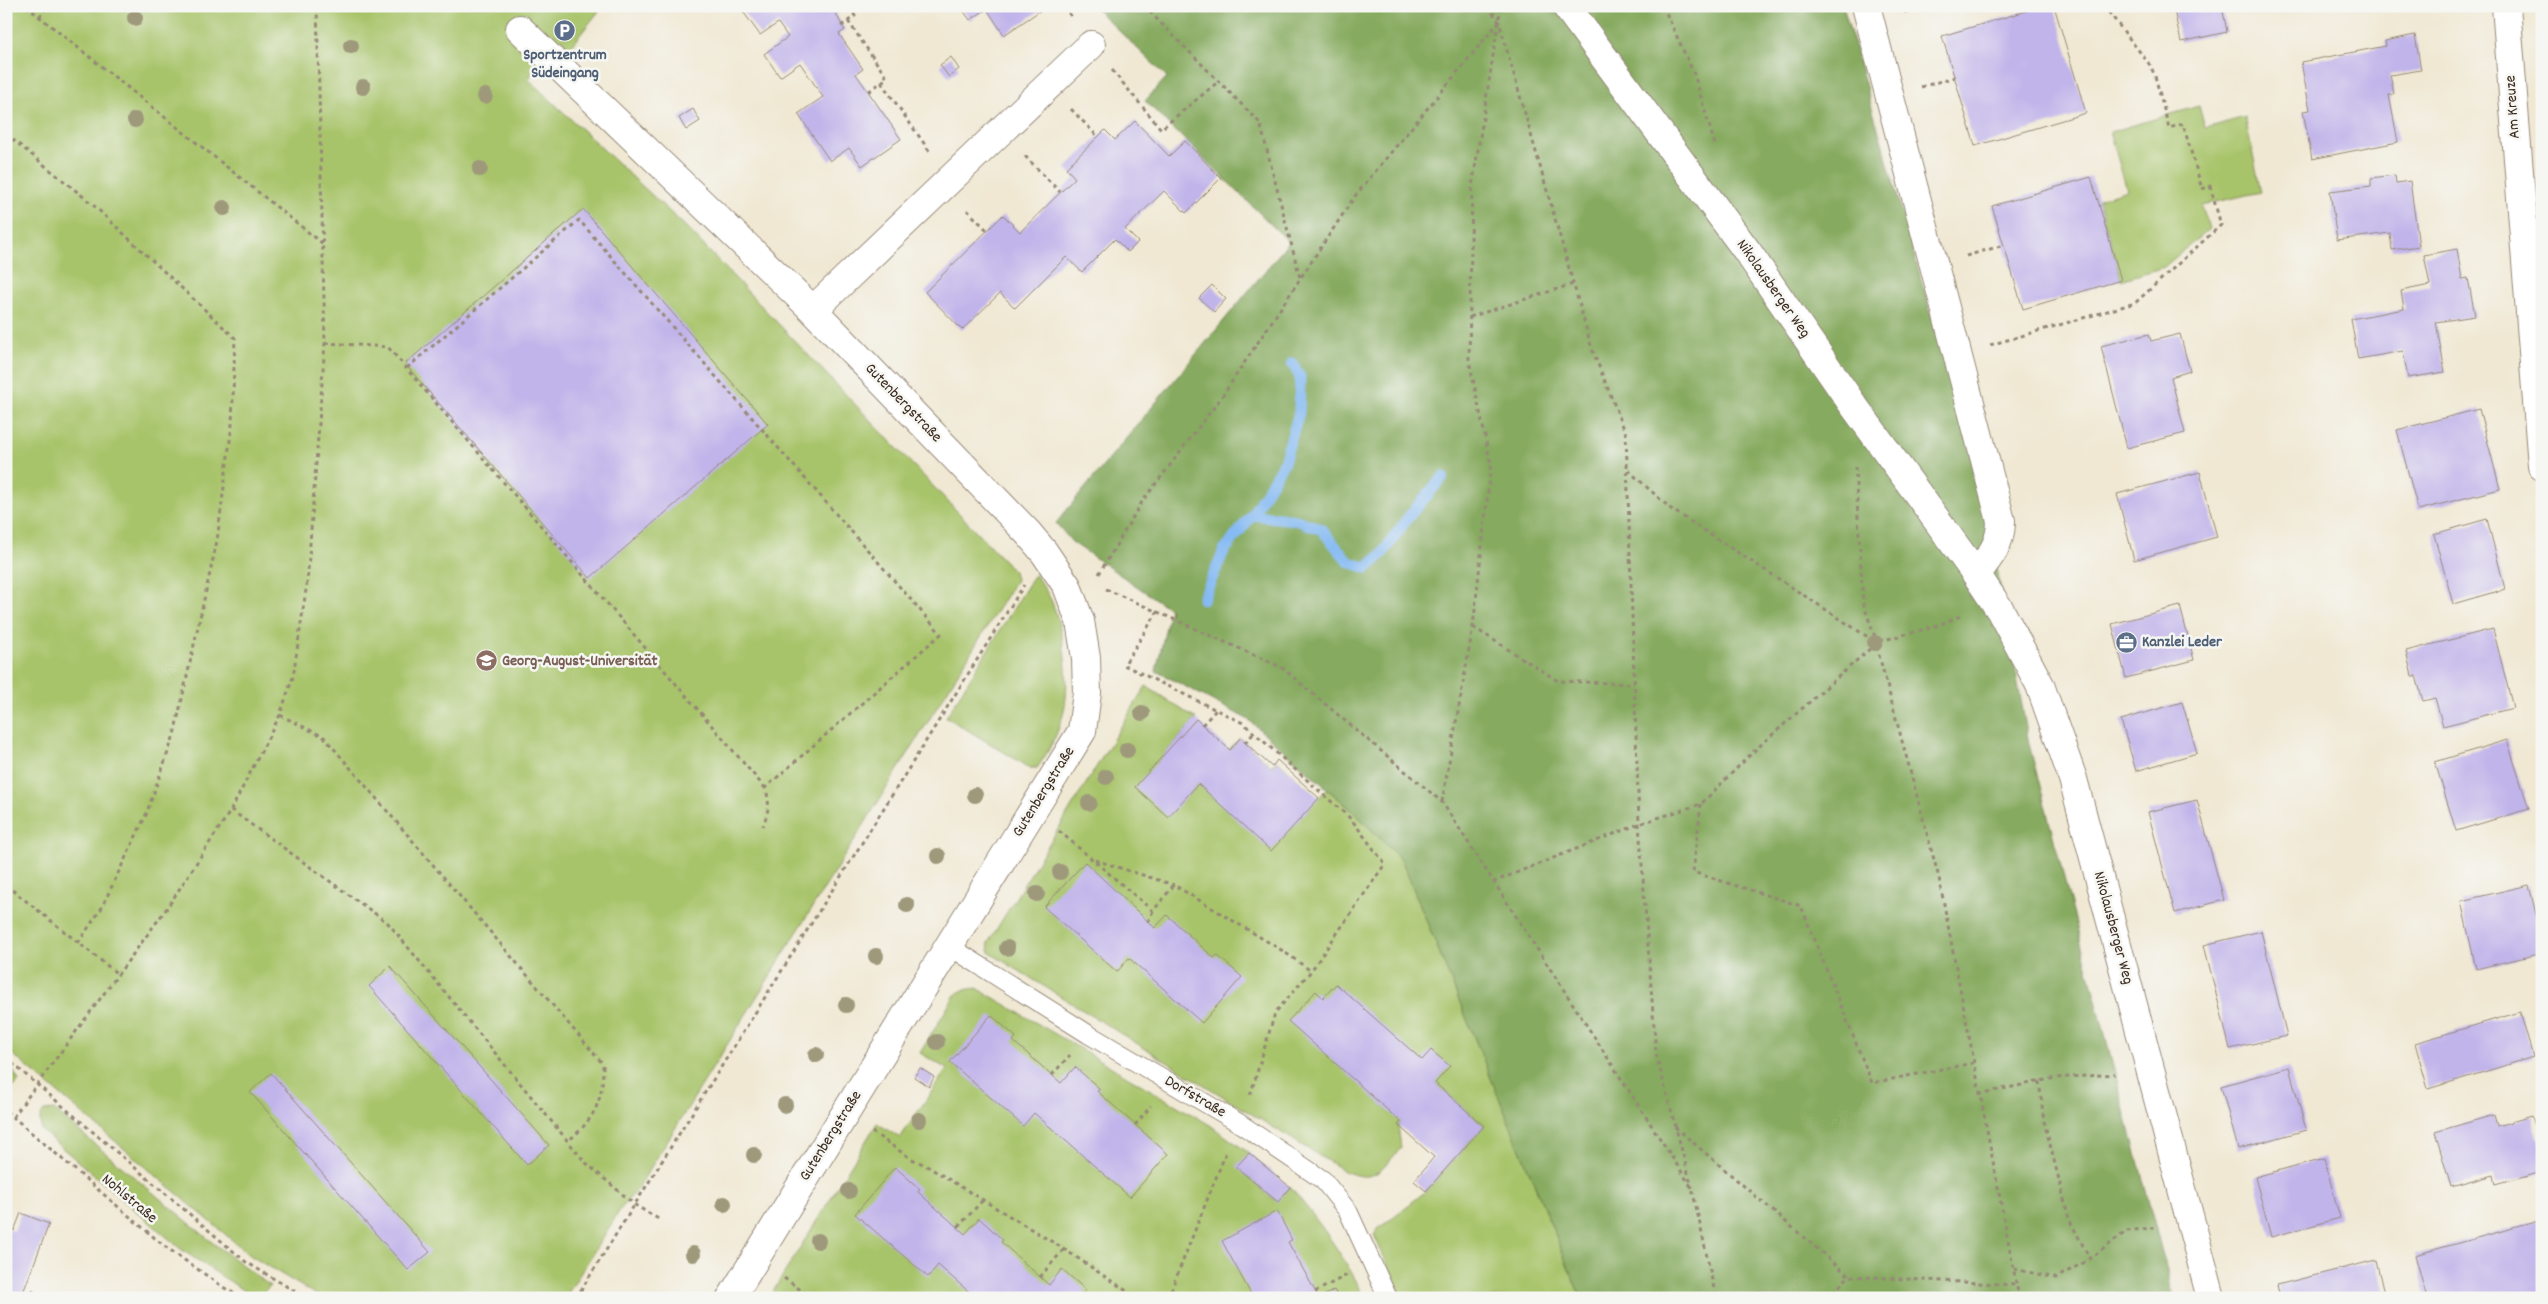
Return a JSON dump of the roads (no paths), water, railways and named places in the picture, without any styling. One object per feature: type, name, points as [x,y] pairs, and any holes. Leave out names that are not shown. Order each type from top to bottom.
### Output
[{"type":"street","name":"Nikolausberger Weg","points":[[1566,6],[1747,251],[1852,402],[1976,574],[1996,603],[2040,685],[2073,780],[2211,1298]]},
{"type":"street","points":[[1866,6],[2001,521],[2001,535],[1994,552],[1976,574]]},
{"type":"street","name":"Am Kreuze","points":[[2506,6],[2532,208],[2542,466]]},
{"type":"street","name":"Gutenbergstraße","points":[[520,29],[813,310],[1028,533],[1044,552],[1067,586],[1080,622],[1086,658],[1087,693],[1082,731],[731,1298]]},
{"type":"street","points":[[813,310],[1091,45]]},
{"type":"lane","name":"Dorfstraße","points":[[949,946],[1088,1034],[1239,1123],[1322,1180],[1348,1211],[1388,1298]]},
{"type":"waterway","points":[[1203,599],[1224,551],[1252,515],[1284,462],[1299,413],[1300,377],[1292,363]]},
{"type":"waterway","points":[[1252,515],[1296,520],[1321,529],[1349,562],[1367,568],[1382,554],[1410,515],[1443,477]]},
{"type":"place","name":"Sportzentrum Südeingang","points":[[565,31]]},
{"type":"place","name":"Kanzlei Leder","points":[[2126,642]]},
{"type":"place","name":"Georg-August-Universität","points":[[486,661]]}]
